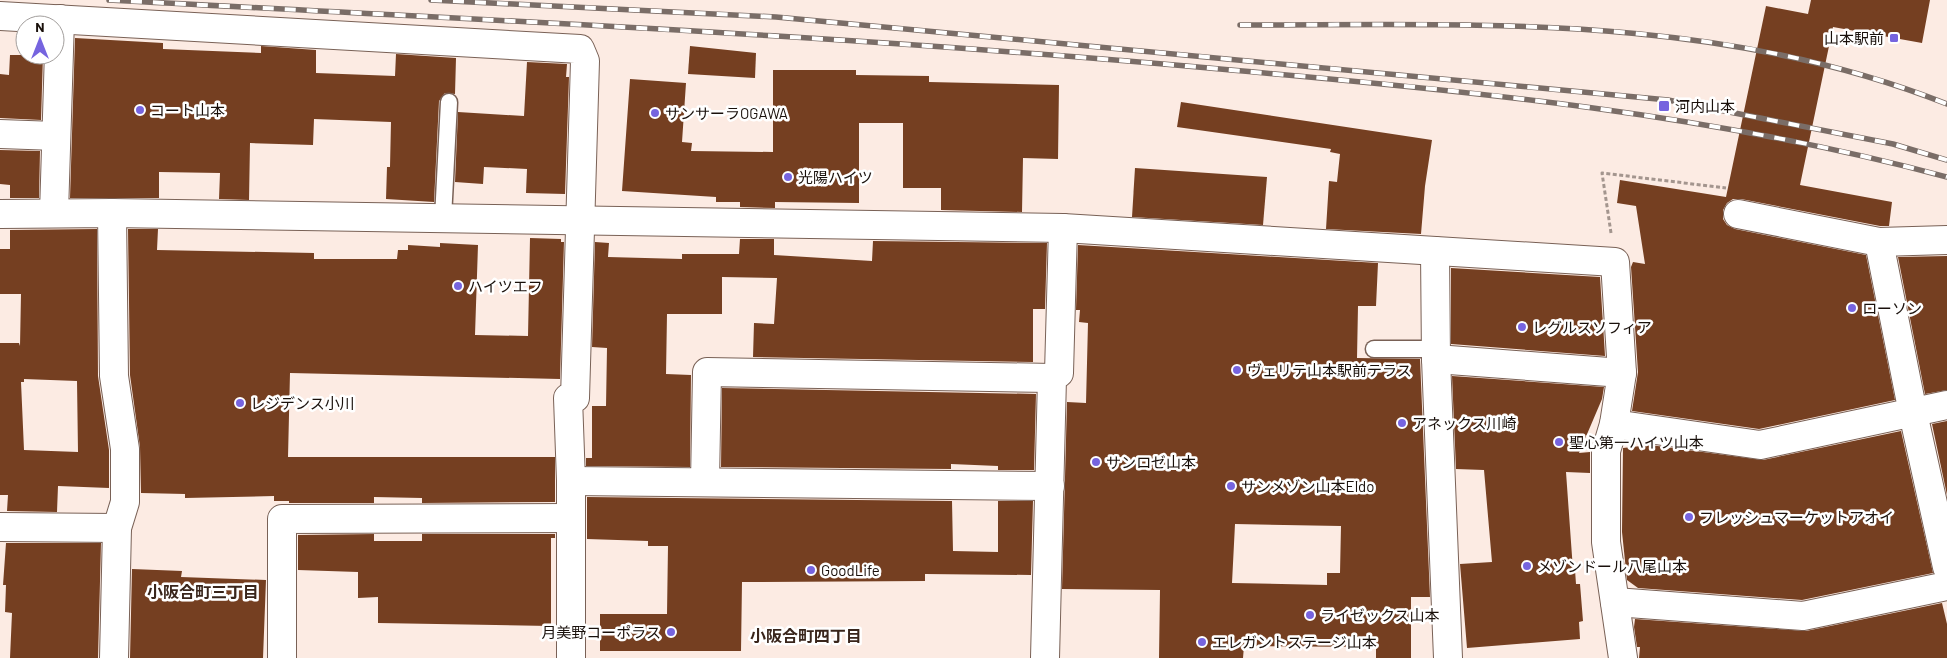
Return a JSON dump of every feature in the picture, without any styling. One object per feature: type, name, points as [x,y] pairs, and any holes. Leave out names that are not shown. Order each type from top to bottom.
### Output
[{"type":"street","points":[[0,16],[15,17]]},
{"type":"street","points":[[65,19],[580,49],[585,61],[575,398],[568,398],[572,481],[570,518],[571,658]]},
{"type":"street","points":[[54,212],[58,65]]},
{"type":"street","points":[[0,134],[56,136]]},
{"type":"street","points":[[112,212],[114,376],[125,449],[125,502],[117,528],[114,658]]},
{"type":"street","points":[[0,214],[112,212],[1063,228],[1615,262],[1622,373],[1614,424],[1606,451],[1606,542],[1623,658]]},
{"type":"street","points":[[1738,214],[1879,242],[1947,240]]},
{"type":"street","points":[[705,482],[707,372],[1052,378],[1059,373],[1063,228]]},
{"type":"street","points":[[1879,242],[1947,568]]},
{"type":"street","points":[[1435,251],[1436,354],[1448,658]]},
{"type":"street","points":[[1436,354],[1622,373]]},
{"type":"street","points":[[1046,658],[1052,378]]},
{"type":"street","points":[[1614,424],[1760,445],[1947,405]]},
{"type":"street","points":[[572,481],[1050,486]]},
{"type":"street","points":[[282,658],[282,519],[570,518]]},
{"type":"street","points":[[0,527],[117,528]]},
{"type":"street","points":[[1615,602],[1803,616],[1947,586]]},
{"type":"lane","points":[[443,218],[450,102]]},
{"type":"lane","points":[[1374,349],[1436,354]]},
{"type":"path","points":[[1615,262],[1602,173],[1734,190],[1738,214]]},
{"type":"building","points":[[1811,0],[1930,0],[1922,43],[1833,27],[1800,185],[1892,202],[1889,226],[1880,226],[1741,199],[1733,199],[1727,203],[1723,210],[1723,219],[1727,225],[1735,229],[1866,255],[1895,400],[1759,429],[1632,411],[1638,372],[1631,267],[1633,262],[1645,264],[1636,206],[1617,203],[1620,180],[1726,197],[1766,6],[1808,14]]},
{"type":"building","points":[[75,38],[163,43],[163,49],[261,53],[261,46],[316,50],[316,73],[395,76],[396,54],[456,58],[455,94],[445,93],[439,101],[434,202],[386,199],[387,167],[390,167],[391,122],[314,119],[313,145],[250,143],[249,200],[219,199],[220,173],[159,172],[159,198],[70,198]]},
{"type":"building","points":[[690,46],[756,53],[755,78],[688,74]]},
{"type":"building","points":[[10,55],[15,55],[15,65],[43,65],[41,120],[0,118],[0,74],[9,75]]},
{"type":"building","points":[[527,62],[567,64],[566,77],[569,77],[565,194],[526,193],[527,169],[484,167],[483,184],[455,182],[458,112],[524,116]]},
{"type":"building","points":[[773,70],[856,70],[856,75],[929,76],[929,82],[1059,85],[1058,159],[1023,158],[1022,212],[941,210],[941,188],[903,188],[903,123],[859,123],[859,203],[775,202],[775,208],[740,207],[740,202],[716,202],[716,197],[622,191],[630,79],[686,83],[682,142],[692,143],[691,151],[773,152]]},
{"type":"building","points":[[1181,102],[1432,140],[1425,186],[1421,234],[1326,229],[1329,181],[1337,182],[1340,154],[1330,152],[1331,149],[1177,127]]},
{"type":"building","points":[[0,150],[40,151],[39,198],[10,198],[10,185],[0,184]]},
{"type":"building","points":[[1135,168],[1267,177],[1263,225],[1132,217]]},
{"type":"building","points":[[97,229],[98,376],[109,450],[109,488],[58,486],[57,512],[7,511],[8,495],[0,495],[0,343],[19,343],[20,346],[21,294],[0,294],[0,249],[10,249],[10,230]],"holes":[[[24,379],[77,381],[78,452],[24,450],[21,382],[24,382]]]},
{"type":"building","points":[[128,229],[158,229],[157,250],[314,253],[314,259],[397,259],[398,250],[408,250],[408,245],[440,247],[440,243],[478,245],[475,335],[528,336],[530,238],[561,239],[561,242],[564,242],[560,379],[290,373],[288,457],[555,457],[555,502],[422,503],[422,498],[374,497],[374,503],[289,503],[289,501],[274,501],[274,496],[185,498],[185,494],[141,493],[140,447],[130,375]]},
{"type":"building","points":[[740,239],[774,239],[774,255],[872,261],[873,241],[1047,243],[1045,309],[1033,309],[1033,362],[753,357],[754,323],[774,324],[777,278],[722,277],[722,314],[667,314],[666,374],[691,375],[690,467],[586,466],[586,458],[592,458],[592,406],[606,406],[607,348],[592,347],[595,242],[609,243],[608,257],[682,259],[682,254],[739,254]]},
{"type":"building","points":[[1078,245],[1378,263],[1376,306],[1358,306],[1357,358],[1420,359],[1430,597],[1411,597],[1411,658],[1376,658],[1376,647],[1244,646],[1243,658],[1159,658],[1160,590],[1062,589],[1067,402],[1086,403],[1088,323],[1079,322],[1080,310],[1076,310]],"holes":[[[1235,524],[1341,526],[1340,573],[1327,573],[1327,585],[1232,583]]]},
{"type":"building","points":[[1947,256],[1947,390],[1925,394],[1898,257]]},
{"type":"building","points":[[1451,268],[1600,277],[1605,356],[1451,344]]},
{"type":"building","points":[[1452,376],[1604,387],[1602,399],[1579,453],[1590,452],[1590,473],[1566,472],[1573,570],[1575,570],[1576,584],[1580,584],[1583,621],[1579,622],[1580,639],[1467,648],[1460,564],[1492,562],[1484,470],[1456,469]]},
{"type":"building","points":[[722,388],[1036,394],[1034,470],[998,470],[998,466],[951,464],[951,469],[721,467]]},
{"type":"building","points":[[1947,421],[1947,495],[1932,424]]},
{"type":"building","points":[[1901,431],[1933,573],[1802,600],[1638,588],[1627,580],[1622,532],[1623,448],[1650,445],[1763,460]]},
{"type":"building","points":[[587,497],[952,501],[953,551],[998,552],[998,501],[1033,501],[1031,575],[925,574],[925,581],[742,582],[741,651],[600,651],[600,614],[667,614],[668,546],[648,546],[648,541],[587,539]]},
{"type":"building","points":[[374,534],[374,541],[422,541],[422,534],[555,534],[555,538],[551,538],[551,626],[378,623],[378,597],[358,598],[358,572],[298,570],[298,535]]},
{"type":"building","points":[[6,543],[101,543],[98,658],[10,658],[12,613],[5,612],[6,585],[3,585]]},
{"type":"building","points":[[132,569],[182,571],[181,577],[266,580],[263,658],[130,658]]},
{"type":"building","points":[[1942,603],[1947,624],[1947,658],[1639,658],[1640,647],[1637,647],[1634,627],[1635,619],[1806,631]]},
{"type":"railway","points":[[109,0],[811,38],[1091,58],[1321,78],[1501,96],[1681,121],[1859,155],[1947,177]]},
{"type":"railway","points":[[431,0],[776,17],[1668,100],[1893,144],[1947,160]]},
{"type":"railway","points":[[1240,25],[1509,26],[1598,30],[1686,39],[1774,53],[1861,74],[1947,104]]},
{"type":"place","name":"山本駅前","points":[[1894,38]]},
{"type":"place","name":"河内山本","points":[[1664,106]]},
{"type":"place","name":"コート山本","points":[[140,110]]},
{"type":"place","name":"サンサーラOGAWA","points":[[655,113]]},
{"type":"place","name":"光陽ハイツ","points":[[788,177]]},
{"type":"place","name":"ハイツエフ","points":[[458,286]]},
{"type":"place","name":"ローソン","points":[[1852,308]]},
{"type":"place","name":"レグルスソフィア","points":[[1522,327]]},
{"type":"place","name":"ヴェリテ山本駅前テラス","points":[[1237,370]]},
{"type":"place","name":"レジデンス小川","points":[[240,403]]},
{"type":"place","name":"アネックス川崎","points":[[1402,423]]},
{"type":"place","name":"聖心第一ハイツ山本","points":[[1559,442]]},
{"type":"place","name":"サンロゼ山本","points":[[1096,462]]},
{"type":"place","name":"サンメゾン山本Eldo","points":[[1231,486]]},
{"type":"place","name":"フレッシュマーケットアオイ","points":[[1689,517]]},
{"type":"place","name":"メゾンドール八尾山本","points":[[1527,566]]},
{"type":"place","name":"GoodLife","points":[[811,570]]},
{"type":"place","name":"ライゼックス山本","points":[[1310,615]]},
{"type":"place","name":"月美野コーポラス","points":[[671,632]]},
{"type":"place","name":"エレガントステージ山本","points":[[1202,642]]},
{"type":"district","name":"小阪合町三丁目","points":[[203,591]]},
{"type":"district","name":"小阪合町四丁目","points":[[806,635]]}]
